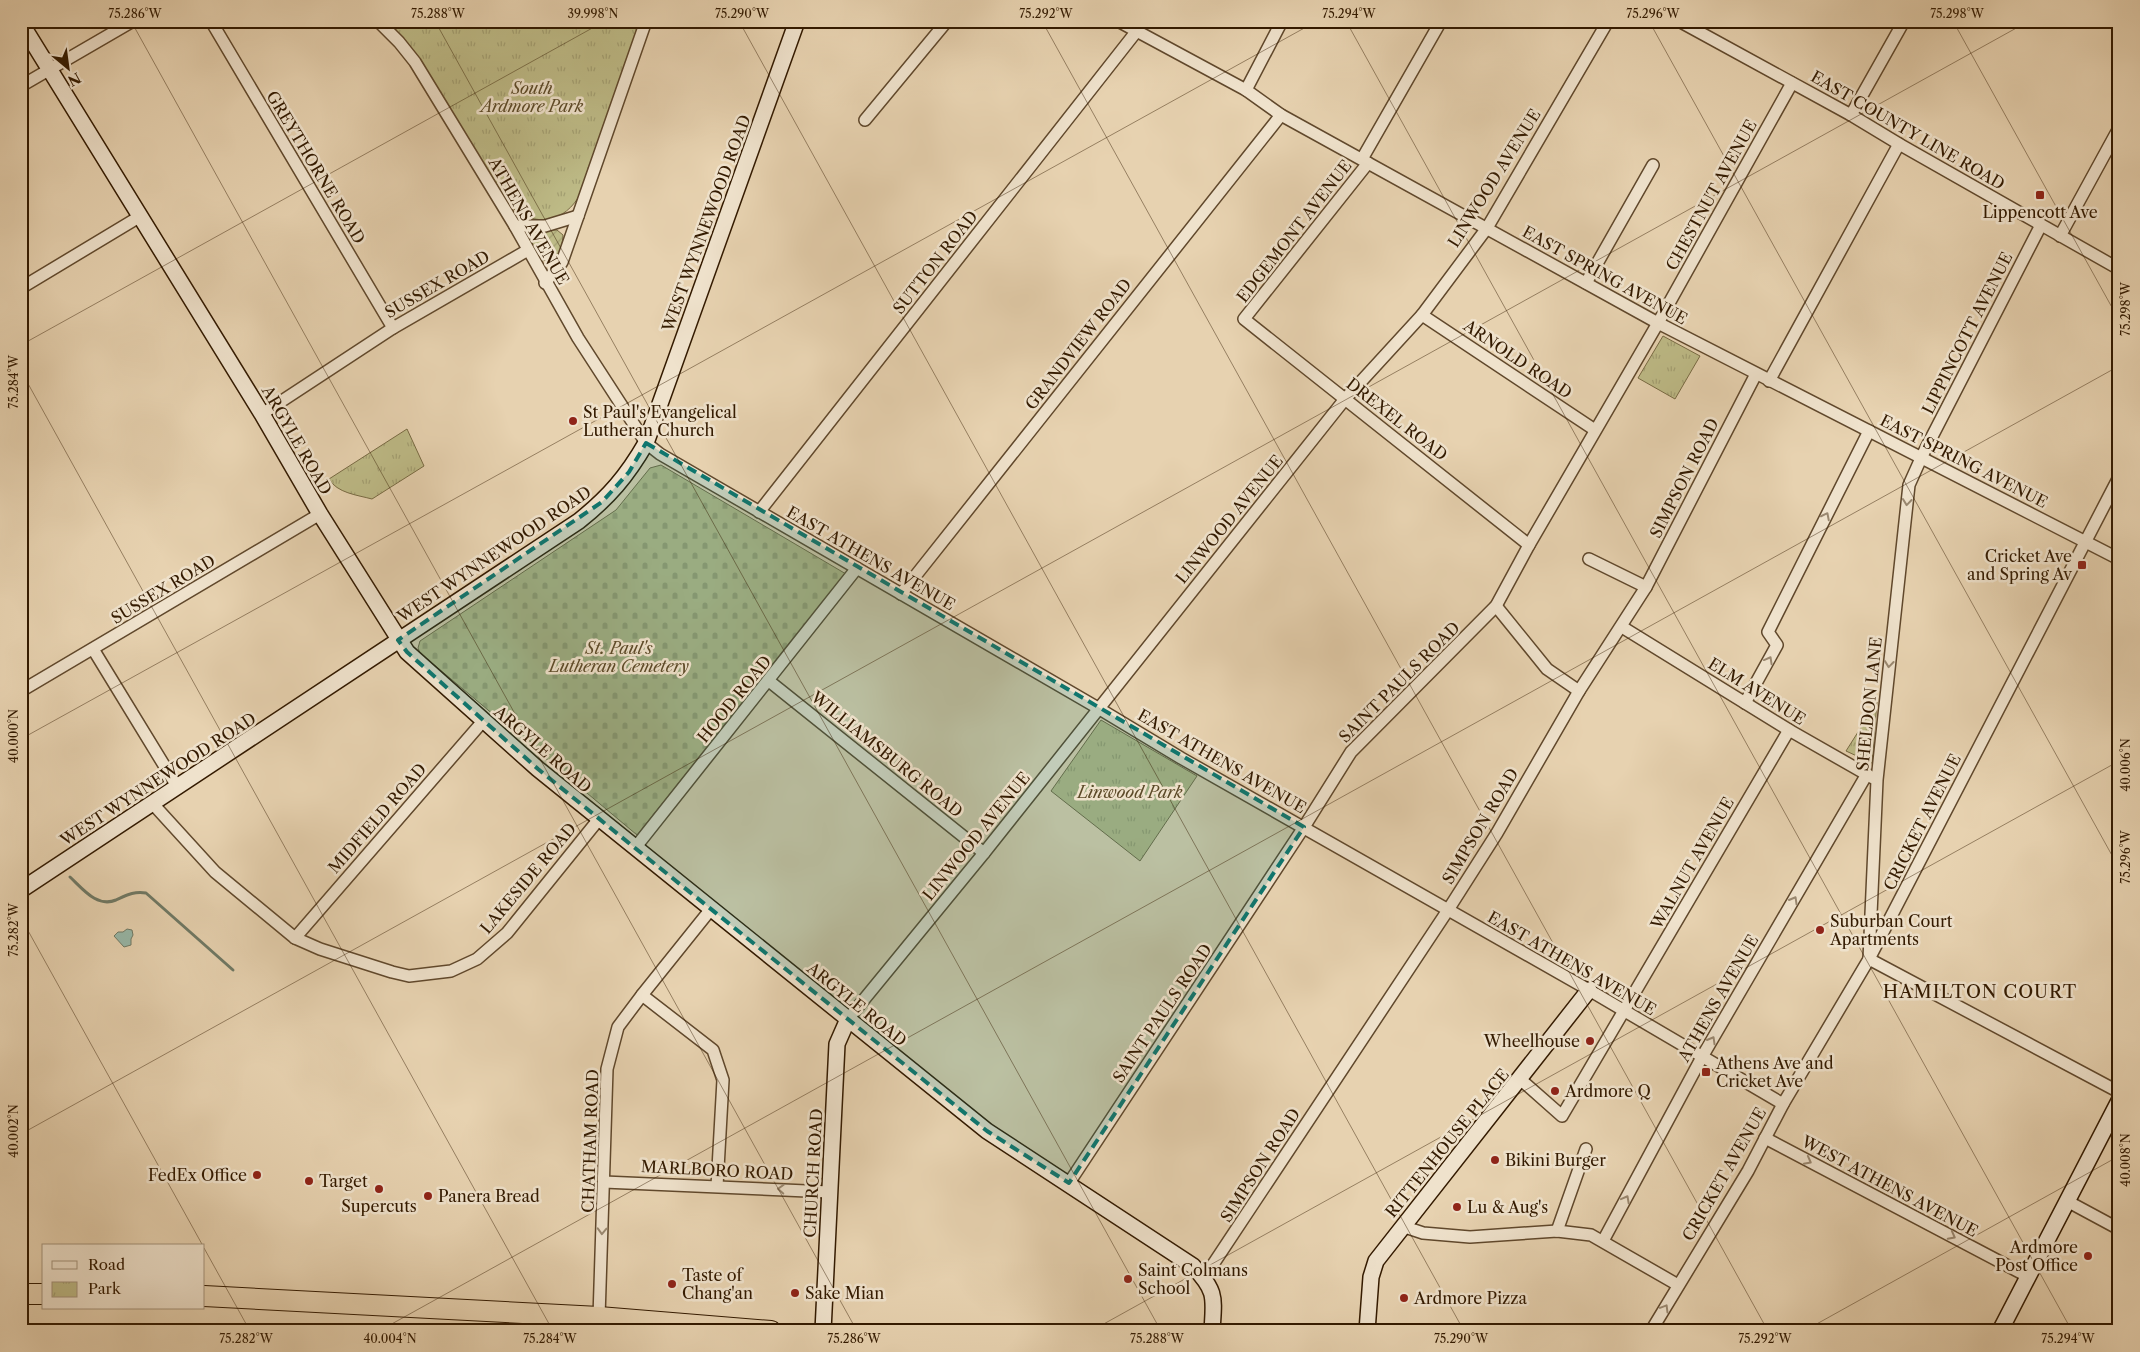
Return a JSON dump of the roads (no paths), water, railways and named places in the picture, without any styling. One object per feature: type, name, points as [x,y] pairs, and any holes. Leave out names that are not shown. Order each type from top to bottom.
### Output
[{"type":"highway","points":[[21,1294],[42,1294]]},
{"type":"highway","points":[[205,1296],[599,1317],[771,1331]]},
{"type":"street","points":[[21,86],[132,21]]},
{"type":"street","name":"GREYTHORNE ROAD","points":[[211,21],[393,328]]},
{"type":"street","name":"ATHENS AVENUE","points":[[378,21],[399,42],[415,62],[515,226],[578,338],[646,443]]},
{"type":"street","points":[[546,283],[562,262],[646,21]]},
{"type":"street","name":"WEST WYNNEWOOD ROAD","points":[[21,890],[154,804],[579,520],[602,502],[629,472],[646,443],[797,21]]},
{"type":"street","points":[[866,120],[947,21]]},
{"type":"street","name":"EAST SPRING AVENUE","points":[[1118,21],[1246,90],[1281,115],[1658,323],[1769,381],[1922,456],[2119,559]]},
{"type":"street","points":[[1246,90],[1282,21]]},
{"type":"street","name":"EDGEMONT AVENUE","points":[[1244,319],[1365,161],[1441,21]]},
{"type":"street","name":"LINWOOD AVENUE","points":[[848,1019],[984,853],[1345,399],[1422,315],[1486,228],[1608,21]]},
{"type":"street","name":"EAST COUNTY LINE ROAD","points":[[1679,21],[1851,115],[1898,144],[2119,269]]},
{"type":"street","points":[[1851,115],[1904,21]]},
{"type":"street","name":"ARGYLE ROAD","points":[[21,23],[262,414],[320,514],[407,652],[599,819],[987,1131],[1193,1266],[1211,1287],[1214,1297],[1212,1331]]},
{"type":"street","name":"SUTTON ROAD","points":[[759,512],[1136,32]]},
{"type":"street","name":"CHESTNUT AVENUE","points":[[1658,323],[1792,83]]},
{"type":"street","name":"GRANDVIEW ROAD","points":[[901,594],[1281,115]]},
{"type":"street","points":[[2060,236],[2119,128]]},
{"type":"street","points":[[1769,381],[1898,144]]},
{"type":"street","points":[[1586,283],[1653,165]]},
{"type":"street","points":[[515,226],[545,226],[578,216]]},
{"type":"street","points":[[21,288],[139,217]]},
{"type":"street","name":"LIPPINCOTT AVENUE","points":[[1922,456],[2042,225]]},
{"type":"street","name":"SUSSEX ROAD","points":[[262,414],[393,328],[528,250]]},
{"type":"street","name":"ARNOLD ROAD","points":[[1422,315],[1595,430]]},
{"type":"street","name":"DREXEL ROAD","points":[[1244,319],[1529,545]]},
{"type":"street","name":"SAINT PAULS ROAD","points":[[1069,1183],[1304,827],[1351,752],[1496,606],[1529,545],[1658,323]]},
{"type":"street","name":"SIMPSON ROAD","points":[[1204,1278],[1448,910],[1580,691],[1622,627],[1646,587],[1756,374]]},
{"type":"street","points":[[1745,702],[1777,645],[1768,632],[1869,431]]},
{"type":"street","name":"EAST ATHENS AVENUE","points":[[646,443],[660,454],[1181,758],[1589,990],[1783,1104]]},
{"type":"street","name":"SHELDON LANE","points":[[1869,960],[1872,777],[1909,485],[1922,456]]},
{"type":"street","name":"CRICKET AVENUE","points":[[1651,1331],[1748,1171],[1783,1104],[1869,960],[2119,477]]},
{"type":"street","name":"SUSSEX ROAD","points":[[21,690],[320,514]]},
{"type":"street","points":[[1589,559],[1646,587]]},
{"type":"street","name":"HOOD ROAD","points":[[635,848],[857,568]]},
{"type":"street","points":[[1496,606],[1547,669],[1580,691]]},
{"type":"street","name":"ELM AVENUE","points":[[1622,627],[1789,730],[1872,777]]},
{"type":"street","points":[[93,649],[178,788]]},
{"type":"street","name":"WILLIAMSBURG ROAD","points":[[769,681],[984,853]]},
{"type":"street","name":"MIDFIELD ROAD","points":[[295,938],[484,720]]},
{"type":"street","name":"WALNUT AVENUE","points":[[1520,1079],[1562,1116],[1789,730]]},
{"type":"street","name":"ATHENS AVENUE","points":[[1603,1242],[1702,1057],[1872,777]]},
{"type":"street","name":"LAKESIDE ROAD","points":[[154,804],[215,872],[295,938],[320,949],[409,976],[452,971],[477,959],[506,933],[599,819]]},
{"type":"street","name":"CHATHAM ROAD","points":[[599,1317],[607,1069],[618,1027],[711,909]]},
{"type":"street","points":[[1869,960],[2119,1092]]},
{"type":"street","name":"RITTENHOUSE PLACE","points":[[1367,1331],[1372,1269],[1376,1261],[1589,990]]},
{"type":"street","points":[[642,995],[713,1050],[723,1080],[717,1186]]},
{"type":"street","name":"CHURCH ROAD","points":[[823,1331],[837,1044],[848,1019]]},
{"type":"street","points":[[2000,1331],[2119,1101]]},
{"type":"street","name":"WEST ATHENS AVENUE","points":[[1765,1138],[2027,1276]]},
{"type":"street","points":[[1557,1231],[1586,1149]]},
{"type":"street","name":"MARLBORO ROAD","points":[[604,1182],[830,1192]]},
{"type":"street","points":[[2067,1201],[2119,1229]]},
{"type":"street","points":[[1402,1226],[1423,1233],[1470,1237],[1557,1231],[1591,1235],[1678,1285]]},
{"type":"waterway","points":[[70,877],[85,892],[103,901],[109,902],[134,893],[146,893],[233,970]]},
{"type":"place","name":"Lippencott Ave","points":[[2040,195]]},
{"type":"place","name":"St Paul's Evangelical Lutheran Church","points":[[573,421]]},
{"type":"place","name":"Cricket Ave and Spring Av","points":[[2082,565]]},
{"type":"place","name":"Suburban Court Apartments","points":[[1820,930]]},
{"type":"place","name":"Wheelhouse","points":[[1590,1041]]},
{"type":"place","name":"Athens Ave and Cricket Ave","points":[[1706,1072]]},
{"type":"place","name":"Ardmore Q","points":[[1555,1091]]},
{"type":"place","name":"Bikini Burger","points":[[1495,1160]]},
{"type":"place","name":"FedEx Office","points":[[257,1175]]},
{"type":"place","name":"Target","points":[[309,1181]]},
{"type":"place","name":"Supercuts","points":[[379,1189]]},
{"type":"place","name":"Panera Bread","points":[[428,1196]]},
{"type":"place","name":"Lu & Aug's","points":[[1457,1207]]},
{"type":"place","name":"Ardmore Post Office","points":[[2088,1256]]},
{"type":"place","name":"Saint Colmans School","points":[[1128,1279]]},
{"type":"place","name":"Taste of Chang'an","points":[[672,1284]]},
{"type":"place","name":"Sake Mian","points":[[795,1293]]},
{"type":"place","name":"Ardmore Pizza","points":[[1404,1298]]},
{"type":"district","name":"HAMILTON COURT","points":[[1980,992]]},
{"type":"park label","name":"South Ardmore Park","points":[[532,97]]},
{"type":"park label","name":"St. Paul's Lutheran Cemetery","points":[[619,657]]},
{"type":"park label","name":"Linwood Park","points":[[1130,792]]}]
